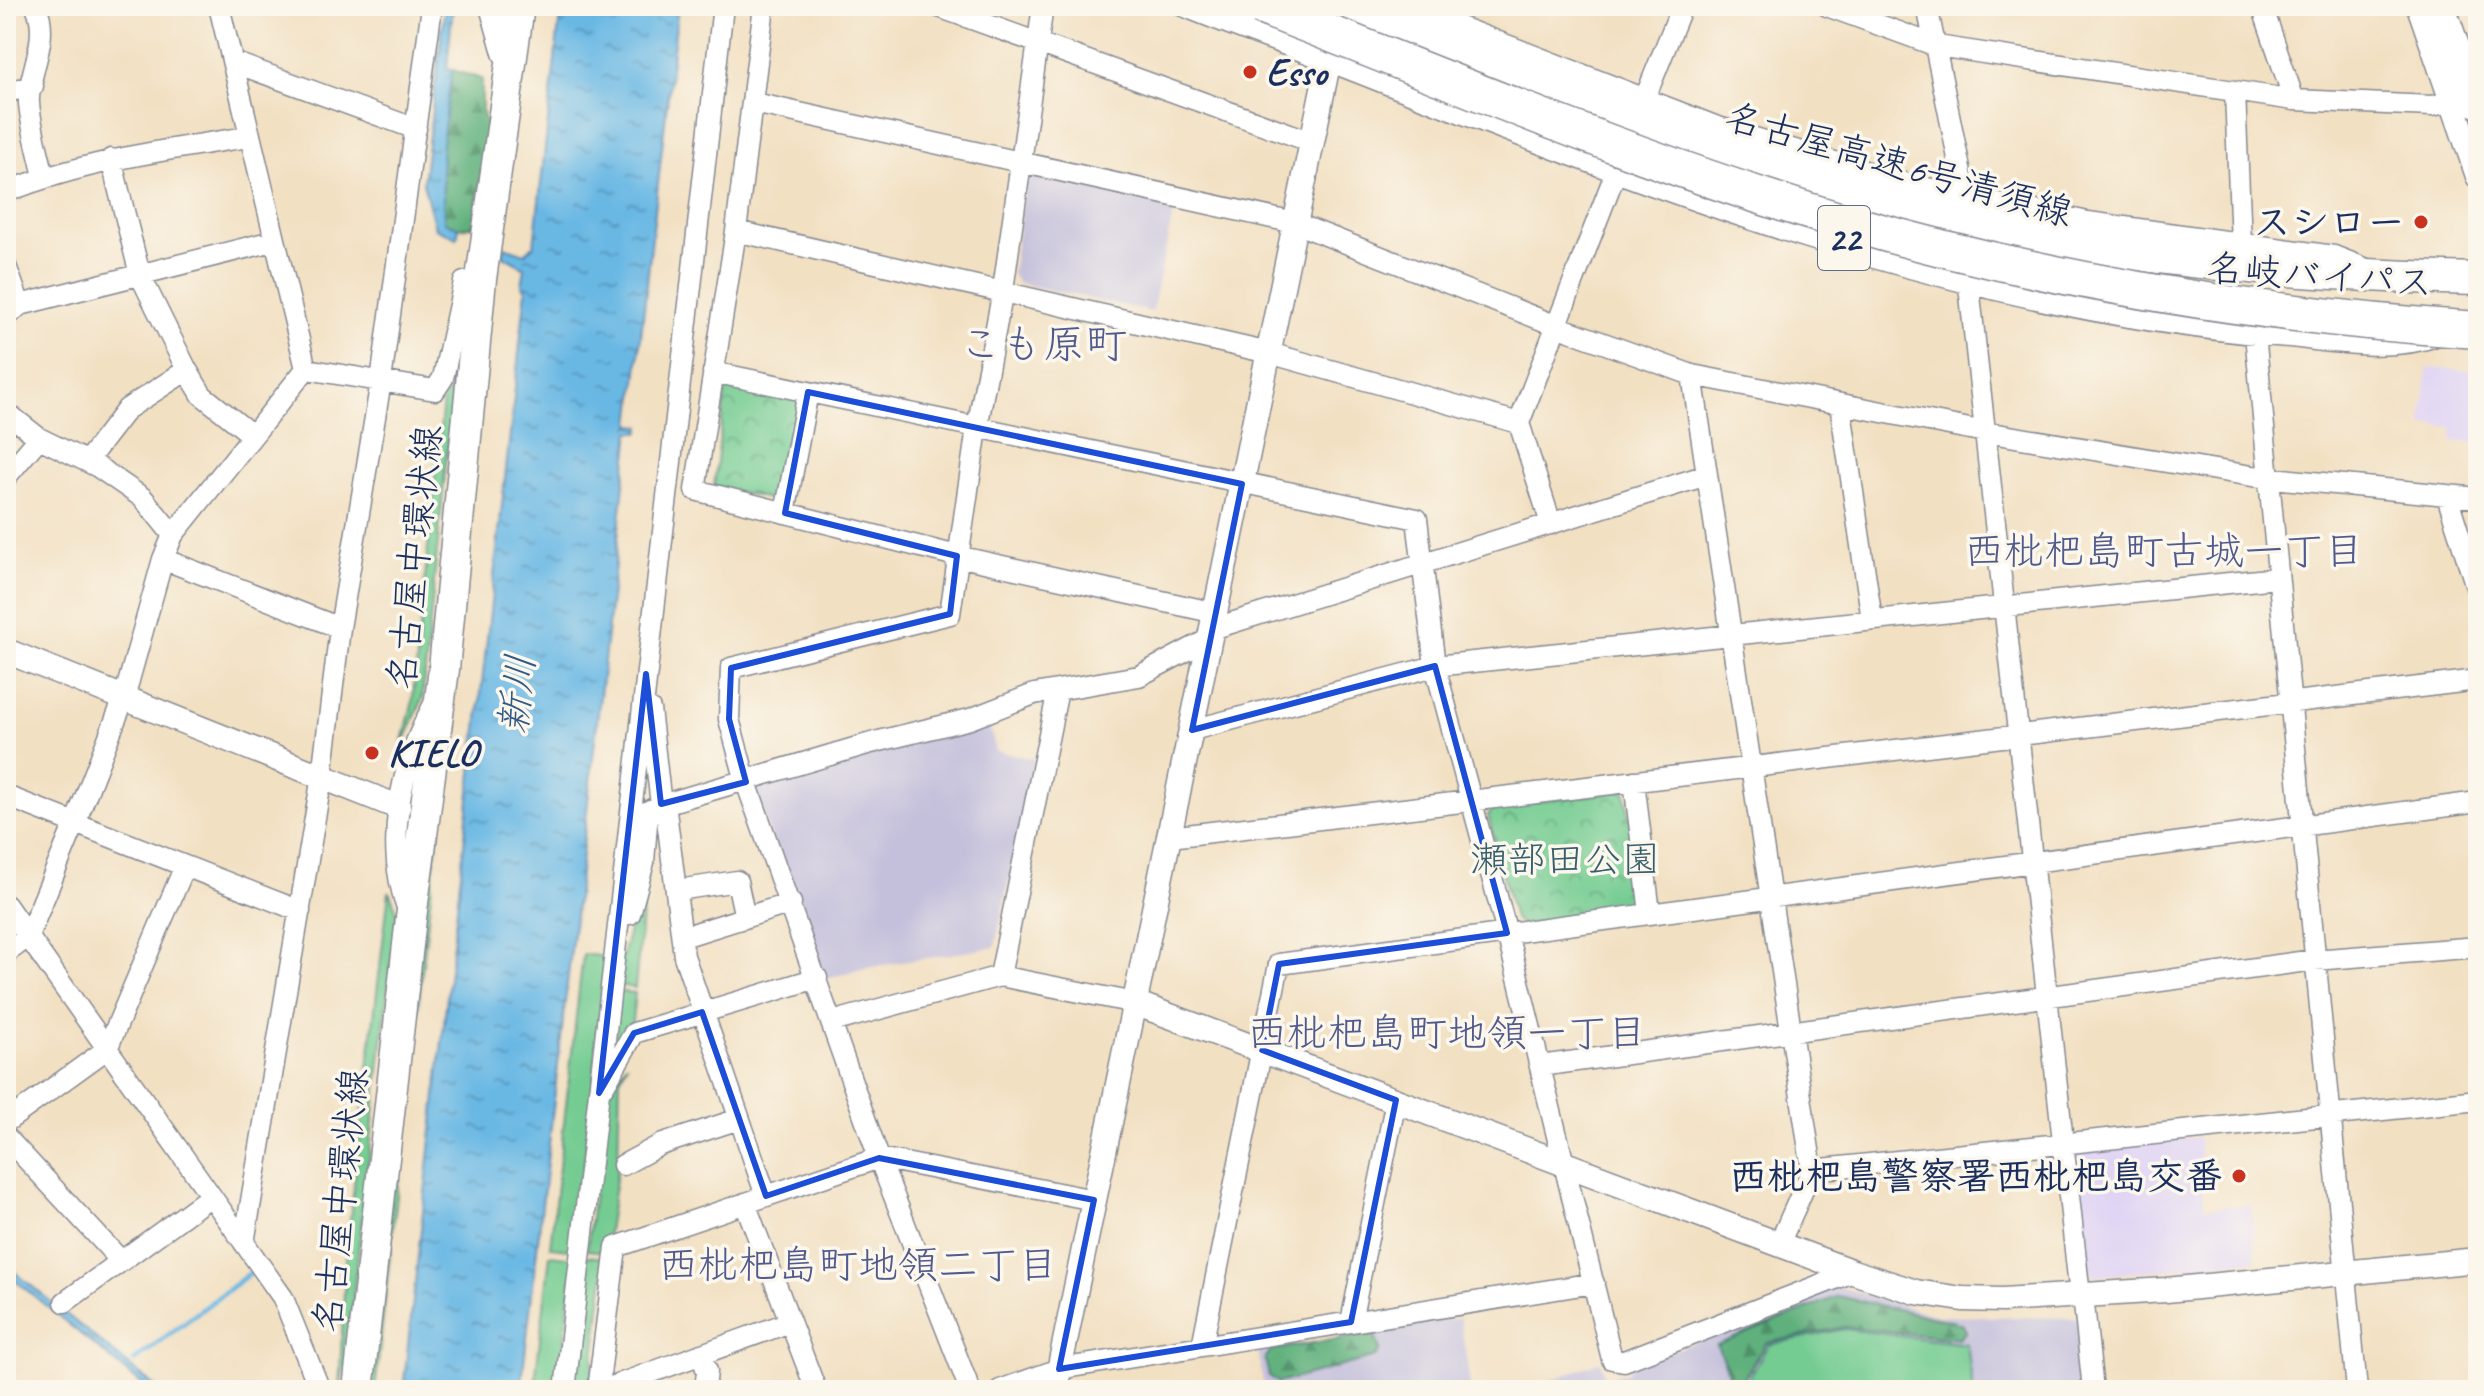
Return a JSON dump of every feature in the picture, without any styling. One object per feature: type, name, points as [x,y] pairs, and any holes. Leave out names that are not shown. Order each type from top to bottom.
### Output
[{"type":"highway","name":"名古屋高速6号清須線","points":[[1322,6],[1742,168],[1933,224],[2071,256],[2194,277],[2323,294],[2475,322]]},
{"type":"highway","name":"名岐バイパス","points":[[1353,6],[1664,129],[1795,174],[1959,220],[2192,260],[2373,275],[2478,279]]},
{"type":"highway","name":"名岐バイパス","points":[[1254,15],[1331,51],[1444,86],[1715,195],[1851,240],[2193,307],[2265,316],[2475,322]]},
{"type":"highway","name":"名古屋高速6号清須線","points":[[1254,15],[1715,180],[1843,222],[1959,254],[2191,298],[2307,314],[2475,322]]},
{"type":"main road","name":"名古屋中環状線","points":[[495,6],[512,66]]},
{"type":"main road","name":"名古屋中環状線","points":[[358,1390],[411,918],[442,691],[481,279],[519,6]]},
{"type":"street","points":[[36,6],[40,16],[40,41],[29,101],[44,177]]},
{"type":"street","points":[[219,6],[306,369]]},
{"type":"street","points":[[244,1243],[322,776],[340,628],[381,381],[432,6]]},
{"type":"street","points":[[565,1390],[723,6]]},
{"type":"street","points":[[764,6],[736,231],[695,490],[957,556],[1213,627]]},
{"type":"street","points":[[936,6],[1312,142]]},
{"type":"street","points":[[970,1390],[879,1158],[746,782],[729,719],[731,668],[950,614],[977,428],[1003,290],[1043,6]]},
{"type":"street","points":[[1183,6],[1254,15]]},
{"type":"street","points":[[1230,6],[1254,15]]},
{"type":"street","points":[[1406,6],[1796,153],[1964,202],[2334,256],[2373,275]]},
{"type":"street","points":[[1645,98],[1682,6]]},
{"type":"street","points":[[1827,6],[1937,46],[2294,100],[2432,106],[2453,101]]},
{"type":"street","points":[[1927,6],[1937,46],[1964,202]]},
{"type":"street","points":[[2262,6],[2294,100]]},
{"type":"street","points":[[2419,6],[2478,176]]},
{"type":"street","points":[[2443,6],[2478,106]]},
{"type":"street","points":[[1057,1380],[1331,51],[1384,83],[1615,174],[1793,235],[1969,280],[2152,321],[2255,334],[2409,345],[2475,322]]},
{"type":"street","points":[[233,62],[416,129]]},
{"type":"street","points":[[1384,83],[1444,86]]},
{"type":"street","points":[[6,92],[33,86]]},
{"type":"street","points":[[2235,91],[2241,244]]},
{"type":"street","points":[[754,103],[1295,223],[1555,326],[1692,375],[1985,432],[2268,478],[2478,498]]},
{"type":"street","points":[[6,192],[44,177],[111,159],[248,137]]},
{"type":"street","points":[[111,159],[140,275],[187,370],[202,395],[252,435]]},
{"type":"street","points":[[1551,524],[1519,423],[1615,174]]},
{"type":"street","points":[[736,231],[1269,353],[1519,423]]},
{"type":"street","points":[[6,266],[13,311],[273,241]]},
{"type":"street","points":[[306,369],[435,390],[443,378],[464,282],[481,279]]},
{"type":"street","points":[[1969,280],[2046,997],[2093,1390]]},
{"type":"street","points":[[2255,334],[2328,1116],[2357,1390]]},
{"type":"street","points":[[6,953],[28,937],[75,823],[124,698],[163,559],[173,535],[306,369]]},
{"type":"street","points":[[87,461],[127,409],[187,370]]},
{"type":"street","points":[[713,372],[1417,519],[1435,666],[1507,933],[1612,1359],[1624,1361],[1853,1272]]},
{"type":"street","points":[[1692,375],[1812,1170],[1779,1244]]},
{"type":"street","points":[[785,513],[808,392]]},
{"type":"street","points":[[1840,404],[1872,620]]},
{"type":"street","points":[[6,412],[39,438],[87,461],[143,498],[173,535]]},
{"type":"street","points":[[6,477],[39,438]]},
{"type":"street","points":[[613,972],[644,862],[648,811],[663,804],[871,743],[970,719],[1034,694],[1139,676],[1213,627],[1707,475]]},
{"type":"street","points":[[2447,496],[2478,593]]},
{"type":"street","points":[[163,559],[340,628]]},
{"type":"street","points":[[1192,730],[1435,666],[2277,578]]},
{"type":"street","points":[[6,651],[398,807]]},
{"type":"street","points":[[646,674],[678,890],[684,956],[766,1196]]},
{"type":"street","points":[[1170,837],[2478,680]]},
{"type":"street","points":[[1000,976],[1058,690]]},
{"type":"street","points":[[411,918],[398,886],[398,807],[419,732],[442,691]]},
{"type":"street","points":[[1634,781],[1650,913]]},
{"type":"street","points":[[6,796],[300,911]]},
{"type":"street","points":[[1202,1346],[1279,964],[2478,802]]},
{"type":"street","points":[[6,1122],[107,1049],[185,866]]},
{"type":"street","points":[[678,890],[737,881],[745,918]]},
{"type":"street","points":[[683,937],[791,903]]},
{"type":"street","points":[[6,905],[283,1298],[320,1390]]},
{"type":"street","points":[[1540,1066],[2314,960],[2478,947]]},
{"type":"street","points":[[832,1022],[1000,976],[1135,1003],[1853,1272],[1916,1292],[1962,1299],[2082,1296],[2478,1260]]},
{"type":"street","points":[[599,1093],[634,1033],[817,978]]},
{"type":"street","points":[[1351,1322],[1396,1100]]},
{"type":"street","points":[[1812,1170],[2478,1100]]},
{"type":"street","points":[[623,1165],[660,1145],[739,1119]]},
{"type":"street","points":[[6,1137],[121,1261]]},
{"type":"street","points":[[790,1322],[601,1390],[616,1247],[879,1158],[1094,1200]]},
{"type":"street","points":[[65,1302],[211,1196]]},
{"type":"street","points":[[745,1203],[816,1390]]},
{"type":"street","points":[[1000,1390],[1202,1346],[1594,1283]]},
{"type":"street","points":[[701,1354],[707,1371],[705,1390]]},
{"type":"highlighted area","points":[[808,392],[1242,484],[1192,730],[1435,666],[1507,933],[1279,964],[1262,1050],[1396,1100],[1351,1322],[1059,1369],[1094,1200],[879,1158],[766,1196],[702,1012],[634,1033],[599,1093],[646,674],[661,804],[746,782],[729,719],[731,668],[950,614],[957,556],[785,513]]},
{"type":"shaded area","points":[[1027,174],[1176,200],[1152,312],[1018,283],[1012,274]]},
{"type":"shaded area","points":[[2427,368],[2478,371],[2478,443],[2452,441],[2452,427],[2422,425]]},
{"type":"shaded area","points":[[987,715],[996,751],[1034,759],[995,947],[866,968],[825,979],[754,791],[762,780]]},
{"type":"shaded area","points":[[2199,1137],[2205,1208],[2251,1205],[2256,1260],[2094,1276],[2088,1270],[2077,1154],[2085,1147]]},
{"type":"shaded area","points":[[1838,1287],[1939,1316],[2073,1318],[2079,1321],[2086,1390],[1537,1390],[1548,1385],[1547,1382],[1601,1361],[1605,1378],[1628,1372],[1631,1367]]},
{"type":"shaded area","points":[[1460,1318],[1471,1390],[1264,1390],[1258,1350]]},
{"type":"green space","points":[[452,70],[482,79],[482,110],[488,128],[474,226],[459,228],[444,222],[441,150]]},
{"type":"green space","points":[[454,384],[422,700],[401,749],[412,705],[443,400]]},
{"type":"green space","points":[[726,386],[802,401],[781,502],[714,486]]},
{"type":"green space","points":[[441,768],[438,831],[375,1390],[368,1390]]},
{"type":"green space","name":"瀬部田公園","points":[[1625,791],[1644,901],[1639,909],[1523,925],[1514,919],[1488,815],[1494,807]]},
{"type":"green space","points":[[647,864],[635,988],[616,985],[617,975]]},
{"type":"green space","points":[[389,891],[397,911],[346,1360],[339,1390],[346,1252]]},
{"type":"green space","points":[[583,954],[607,957],[575,1250],[550,1247]]},
{"type":"green space","points":[[616,991],[635,993],[631,1030],[607,1074]]},
{"type":"green space","points":[[627,1063],[620,1079],[618,1165],[605,1252],[587,1250],[606,1093]]},
{"type":"green space","points":[[550,1255],[574,1258],[559,1390],[534,1390]]},
{"type":"green space","points":[[586,1256],[606,1258],[590,1390],[571,1390]]},
{"type":"green space","points":[[1838,1296],[1955,1322],[1963,1325],[1966,1331],[1959,1339],[1845,1327],[1766,1343],[1737,1390],[1722,1390],[1728,1373],[1717,1345]]},
{"type":"green space","points":[[1844,1329],[1967,1344],[1973,1390],[1742,1390],[1768,1345]]},
{"type":"green space","points":[[1374,1333],[1380,1350],[1376,1357],[1278,1383],[1269,1376],[1265,1359],[1271,1350]]},
{"type":"water","points":[[445,6],[453,6],[447,68],[452,70],[441,150],[444,222],[459,228],[457,238],[435,228],[423,183]]},
{"type":"water","name":"新川","points":[[561,6],[678,6],[631,425],[641,426],[640,432],[630,432],[521,1390],[403,1390],[526,290],[522,285],[525,268],[503,256],[505,247],[525,254],[534,245]]},
{"type":"water","points":[[6,1265],[159,1390],[149,1390],[6,1273]]},
{"type":"waterway","points":[[134,1361],[250,1273]]},
{"type":"place","name":"Esso","points":[[1250,72]]},
{"type":"place","name":"スシロー","points":[[2421,222]]},
{"type":"place","name":"KIELO","points":[[372,753]]},
{"type":"place","name":"西枇杷島警察署西枇杷島交番","points":[[2239,1176]]},
{"type":"district","name":"こも原町","points":[[1043,343]]},
{"type":"district","name":"西枇杷島町古城一丁目","points":[[2164,550]]},
{"type":"district","name":"西枇杷島町地領一丁目","points":[[1447,1032]]},
{"type":"district","name":"西枇杷島町地領二丁目","points":[[858,1264]]}]
